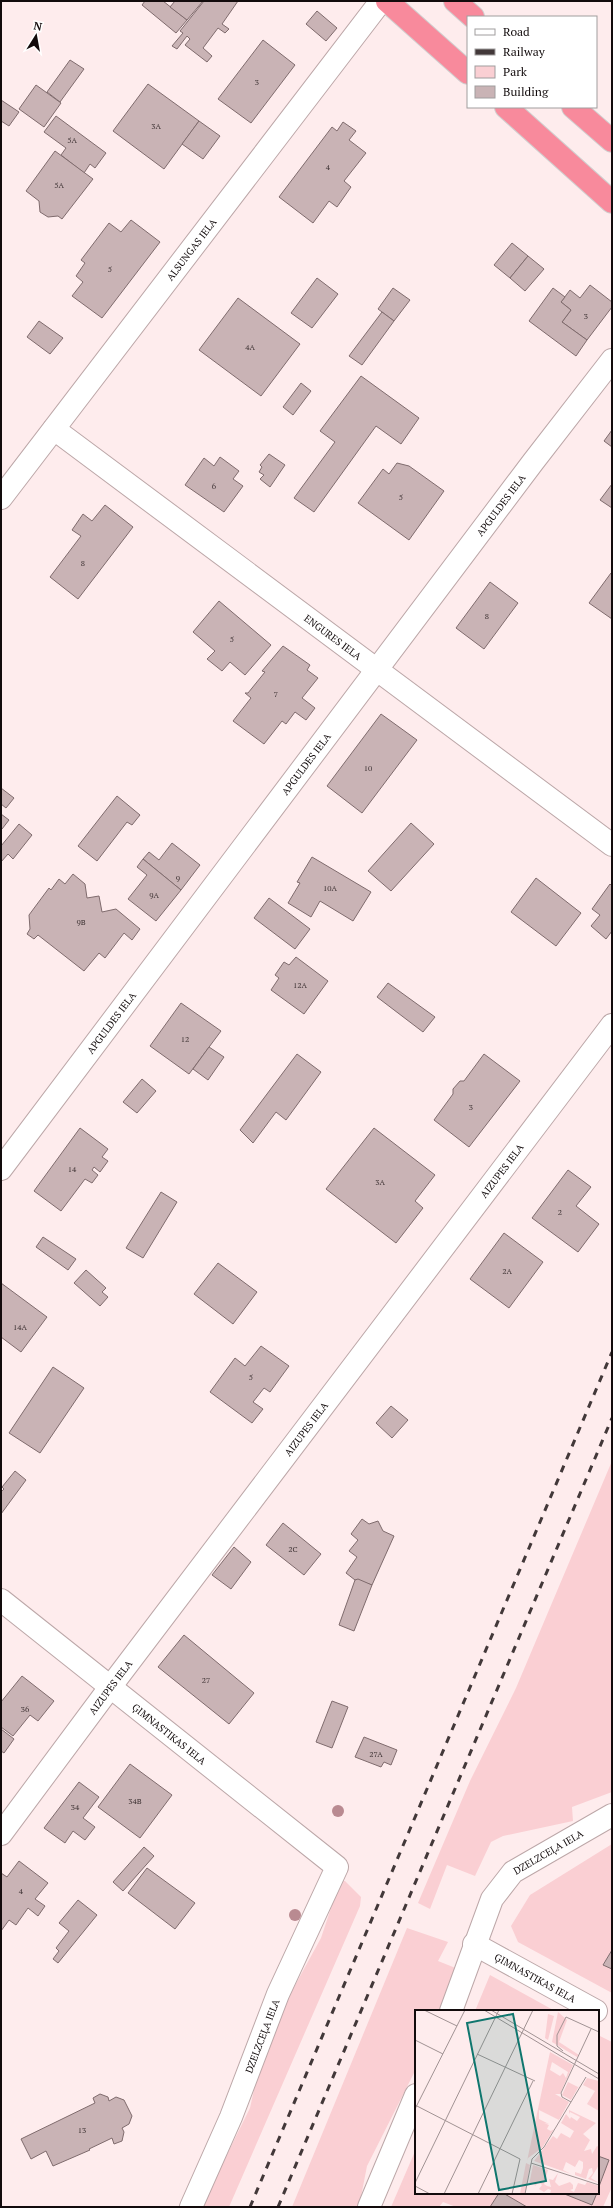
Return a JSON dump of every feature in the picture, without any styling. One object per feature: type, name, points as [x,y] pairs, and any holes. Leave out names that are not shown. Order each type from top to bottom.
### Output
[{"type":"highway","points":[[387,1],[467,72]]},
{"type":"highway","points":[[455,1],[471,16]]},
{"type":"highway","points":[[507,108],[612,202]]},
{"type":"highway","points":[[574,108],[612,142]]},
{"type":"street","name":"ALSUNGAS IELA","points":[[1,498],[381,1]]},
{"type":"street","name":"APGULDES IELA","points":[[1,1169],[533,462],[612,360]]},
{"type":"street","name":"ENGURES IELA","points":[[54,429],[612,845]]},
{"type":"street","name":"AIZUPES IELA","points":[[1,1834],[111,1686],[612,1025]]},
{"type":"street","name":"ĢIMNASTIKAS IELA","points":[[1,1600],[337,1867]]},
{"type":"street","name":"DZELZCEĻA IELA","points":[[451,2010],[461,1987],[474,1944],[492,1898],[513,1872],[612,1815]]},
{"type":"street","name":"DZELZCEĻA IELA","points":[[191,2207],[231,2117],[278,1994],[337,1867]]},
{"type":"street","name":"ĢIMNASTIKAS IELA","points":[[474,1944],[593,2010]]},
{"type":"street","name":"ĢIMNASTIKAS IELA","points":[[599,2013],[612,2020]]},
{"type":"street","points":[[369,2207],[415,2097]]},
{"type":"green space","points":[[612,1461],[612,1792],[572,1807],[573,1821],[503,1836],[491,1842],[475,1876],[447,1865],[430,1909],[418,1903],[470,1781],[516,1688]]},
{"type":"green space","points":[[612,1844],[612,1950],[603,1964],[612,1969],[612,1993],[518,1942],[511,1926],[530,1895]]},
{"type":"green space","points":[[340,1881],[345,1881],[361,1897],[360,1906],[229,2207],[201,2207],[250,2108],[265,2040],[321,1938]]},
{"type":"green space","points":[[407,1928],[448,1942],[438,1961],[458,1969],[442,2010],[415,2010],[415,2071],[367,2166],[359,2207],[292,2207]]},
{"type":"green space","points":[[490,1975],[553,2010],[475,2010]]},
{"type":"green space","points":[[599,2036],[612,2042],[612,2187],[603,2207],[527,2207],[505,2194],[564,2194],[592,2205],[596,2194],[599,2194],[599,2186],[609,2160],[599,2156]]},
{"type":"green space","points":[[415,2151],[415,2194],[498,2194],[490,2207],[456,2207],[443,2202],[439,2207],[391,2207]]},
{"type":"building","points":[[145,1],[163,1],[187,20],[176,33],[142,5]]},
{"type":"building","points":[[175,1],[203,1],[187,20],[170,7]]},
{"type":"building","points":[[204,1],[238,1],[222,24],[229,29],[225,33],[218,28],[203,48],[212,56],[207,62],[185,45],[190,39],[187,36],[177,49],[172,46],[183,33],[180,31]]},
{"type":"building","points":[[317,11],[337,28],[326,41],[306,24]]},
{"type":"building","points":[[263,40],[295,65],[251,123],[218,99]]},
{"type":"building","points":[[70,60],[84,69],[60,102],[47,92]]},
{"type":"building","points":[[148,84],[199,121],[164,169],[113,131]]},
{"type":"building","points":[[36,85],[61,103],[44,127],[19,109]]},
{"type":"building","points":[[1,100],[19,112],[9,126],[1,121]]},
{"type":"building","points":[[56,116],[106,153],[95,168],[90,164],[84,173],[61,155],[66,148],[44,132]]},
{"type":"building","points":[[199,121],[220,136],[203,159],[182,144]]},
{"type":"building","points":[[343,122],[356,131],[349,140],[366,153],[344,181],[351,187],[337,207],[329,201],[313,223],[279,197],[332,127],[337,131]]},
{"type":"building","points":[[55,151],[93,179],[62,219],[58,216],[48,217],[40,212],[39,201],[26,191]]},
{"type":"building","points":[[131,220],[160,242],[102,318],[72,296],[83,282],[76,276],[85,263],[81,260],[109,223],[121,232]]},
{"type":"building","points":[[512,243],[528,256],[510,278],[494,265]]},
{"type":"building","points":[[528,256],[544,269],[525,291],[510,278]]},
{"type":"building","points":[[317,278],[338,294],[312,328],[291,313]]},
{"type":"building","points":[[590,285],[612,302],[612,307],[587,340],[562,322],[571,310],[561,302],[570,290],[580,298]]},
{"type":"building","points":[[393,288],[410,300],[394,321],[378,309]]},
{"type":"building","points":[[553,288],[565,297],[561,302],[571,310],[562,322],[587,340],[576,356],[529,321]]},
{"type":"building","points":[[238,298],[300,344],[261,396],[199,350]]},
{"type":"building","points":[[382,312],[394,321],[362,365],[349,356]]},
{"type":"building","points":[[39,321],[63,338],[50,354],[27,337]]},
{"type":"building","points":[[361,376],[419,418],[401,444],[376,426],[314,512],[294,498],[335,442],[320,431]]},
{"type":"building","points":[[301,383],[311,391],[293,415],[283,407]]},
{"type":"building","points":[[612,430],[612,447],[604,441]]},
{"type":"building","points":[[269,454],[285,465],[270,487],[260,479],[264,475],[259,472],[262,467],[260,465]]},
{"type":"building","points":[[220,457],[239,471],[233,479],[243,486],[224,512],[185,485],[204,458],[214,466]]},
{"type":"building","points":[[397,463],[409,466],[444,491],[409,540],[358,503],[383,469],[389,474]]},
{"type":"building","points":[[612,484],[612,508],[600,500]]},
{"type":"building","points":[[105,505],[133,527],[78,599],[50,577],[81,536],[72,530],[83,514],[92,521]]},
{"type":"building","points":[[611,573],[612,574],[612,619],[589,603]]},
{"type":"building","points":[[490,582],[518,603],[484,649],[456,628]]},
{"type":"building","points":[[219,601],[271,645],[245,675],[230,662],[222,671],[207,659],[215,651],[193,632]]},
{"type":"building","points":[[283,646],[310,665],[307,670],[318,678],[302,698],[315,708],[306,720],[295,712],[286,724],[282,721],[264,744],[233,721],[251,698],[245,693],[248,693],[265,672],[262,671]]},
{"type":"building","points":[[381,714],[417,740],[362,813],[327,786]]},
{"type":"building","points":[[1,788],[14,798],[6,808],[1,804]]},
{"type":"building","points":[[117,796],[140,815],[132,825],[127,822],[97,861],[78,846]]},
{"type":"building","points":[[1,814],[9,820],[2,829],[1,828]]},
{"type":"building","points":[[411,823],[434,844],[391,891],[368,871]]},
{"type":"building","points":[[19,824],[32,835],[13,859],[8,854],[1,862],[1,846]]},
{"type":"building","points":[[172,843],[200,865],[181,890],[143,859],[149,852],[159,860]]},
{"type":"building","points":[[312,857],[371,892],[353,921],[320,901],[311,917],[288,903],[300,883],[297,882]]},
{"type":"building","points":[[143,859],[181,890],[156,921],[128,899],[147,875],[137,867]]},
{"type":"building","points":[[73,874],[85,884],[87,898],[99,896],[102,912],[116,909],[140,929],[132,940],[124,933],[105,958],[99,953],[84,971],[38,935],[34,939],[27,934],[30,929],[29,915],[49,888],[51,890],[59,879],[65,884]]},
{"type":"building","points":[[536,878],[581,913],[556,946],[511,912]]},
{"type":"building","points":[[610,884],[612,886],[612,931],[606,939],[591,926],[600,915],[592,909]]},
{"type":"building","points":[[269,898],[310,929],[295,949],[254,918]]},
{"type":"building","points":[[296,957],[328,981],[304,1014],[271,990],[279,978],[275,975],[284,962],[289,965]]},
{"type":"building","points":[[388,983],[435,1017],[423,1032],[377,997]]},
{"type":"building","points":[[181,1003],[221,1031],[189,1074],[150,1046]]},
{"type":"building","points":[[209,1047],[224,1057],[208,1080],[193,1069]]},
{"type":"building","points":[[297,1054],[321,1072],[286,1120],[276,1112],[253,1143],[240,1130]]},
{"type":"building","points":[[484,1054],[520,1081],[469,1147],[434,1120],[453,1094],[453,1089],[460,1081],[464,1081]]},
{"type":"building","points":[[142,1079],[156,1091],[137,1113],[123,1102]]},
{"type":"building","points":[[80,1128],[108,1149],[102,1157],[108,1161],[100,1172],[94,1167],[92,1170],[98,1175],[92,1183],[85,1179],[61,1211],[34,1191]]},
{"type":"building","points":[[374,1128],[435,1175],[415,1201],[423,1208],[396,1243],[326,1189]]},
{"type":"building","points":[[568,1170],[591,1187],[576,1206],[599,1224],[578,1252],[532,1218]]},
{"type":"building","points":[[161,1192],[177,1202],[143,1258],[126,1248]]},
{"type":"building","points":[[504,1233],[543,1262],[509,1308],[470,1279]]},
{"type":"building","points":[[43,1237],[76,1259],[68,1270],[36,1247]]},
{"type":"building","points":[[218,1263],[257,1292],[233,1324],[194,1294]]},
{"type":"building","points":[[86,1270],[106,1288],[102,1292],[108,1297],[100,1306],[74,1283]]},
{"type":"building","points":[[1,1283],[47,1317],[21,1352],[1,1337]]},
{"type":"building","points":[[261,1346],[289,1366],[270,1392],[264,1388],[253,1402],[263,1409],[252,1423],[210,1392],[235,1358],[245,1366]]},
{"type":"building","points":[[53,1367],[84,1388],[40,1453],[9,1433]]},
{"type":"building","points":[[391,1406],[408,1420],[392,1438],[376,1423]]},
{"type":"building","points":[[15,1471],[26,1480],[1,1514],[1,1492],[4,1489],[2,1487]]},
{"type":"building","points":[[362,1519],[369,1524],[378,1521],[383,1531],[394,1536],[372,1585],[355,1580],[346,1573],[357,1557],[349,1551],[358,1540],[351,1534]]},
{"type":"building","points":[[283,1523],[321,1554],[304,1575],[266,1545]]},
{"type":"building","points":[[234,1547],[251,1562],[231,1589],[212,1575]]},
{"type":"building","points":[[358,1579],[372,1585],[354,1631],[339,1625],[355,1580]]},
{"type":"building","points":[[184,1635],[254,1693],[229,1724],[158,1667]]},
{"type":"building","points":[[22,1676],[54,1701],[38,1721],[30,1715],[13,1736],[1,1727],[1,1702]]},
{"type":"building","points":[[332,1701],[348,1707],[332,1748],[316,1742]]},
{"type":"building","points":[[1,1729],[14,1739],[4,1753],[1,1751]]},
{"type":"building","points":[[364,1737],[397,1750],[391,1765],[384,1762],[381,1767],[355,1757]]},
{"type":"building","points":[[130,1764],[172,1795],[140,1838],[98,1807]]},
{"type":"building","points":[[79,1782],[99,1797],[83,1818],[95,1827],[85,1840],[73,1831],[65,1843],[44,1828]]},
{"type":"building","points":[[144,1847],[154,1856],[123,1891],[113,1882]]},
{"type":"building","points":[[19,1861],[48,1883],[35,1899],[45,1906],[38,1916],[28,1908],[16,1925],[9,1920],[1,1931],[1,1873],[7,1877]]},
{"type":"building","points":[[147,1868],[195,1903],[175,1929],[128,1893]]},
{"type":"building","points":[[78,1900],[97,1915],[58,1963],[53,1959],[59,1951],[56,1948],[69,1931],[59,1923]]},
{"type":"building","points":[[612,1950],[612,1969],[603,1965]]},
{"type":"building","points":[[100,2094],[108,2097],[109,2101],[116,2097],[124,2100],[132,2116],[129,2124],[122,2128],[124,2132],[122,2141],[114,2144],[112,2138],[89,2149],[90,2150],[53,2166],[46,2151],[31,2159],[21,2139],[95,2103],[93,2098]]},
{"type":"building","points":[[599,2156],[609,2160],[599,2186]]},
{"type":"building","points":[[498,2194],[505,2194],[527,2207],[490,2207]]},
{"type":"building","points":[[564,2194],[597,2194],[592,2205]]},
{"type":"railway","points":[[250,2207],[612,1352]]},
{"type":"railway","points":[[278,2207],[612,1418]]}]
